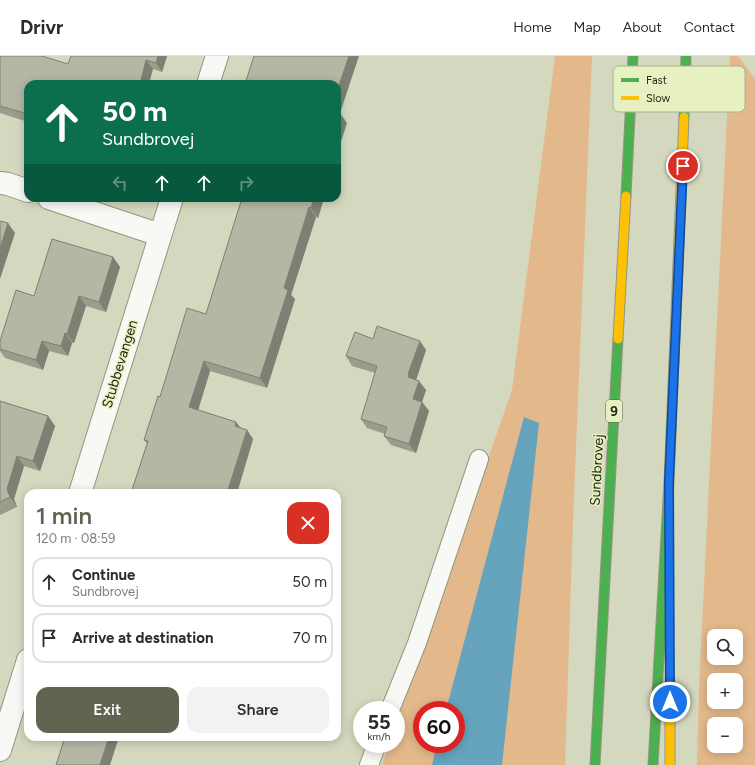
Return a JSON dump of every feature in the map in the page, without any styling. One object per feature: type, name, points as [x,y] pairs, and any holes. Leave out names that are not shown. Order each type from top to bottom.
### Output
[{"type":"main road","name":"Sundbrovej","points":[[632,66],[633,56]]},
{"type":"main road","points":[[686,56],[686,66]]},
{"type":"main road","name":"Sundbrovej","points":[[595,765],[630,112]]},
{"type":"main road","points":[[653,765],[669,482],[684,112]]},
{"type":"main road","points":[[669,482],[670,631]]},
{"type":"main road","points":[[670,702],[670,765]]},
{"type":"street","points":[[209,80],[217,56]]},
{"type":"street","points":[[0,183],[24,190]]},
{"type":"street","points":[[61,202],[160,235]]},
{"type":"street","name":"Stubbevangen","points":[[81,489],[171,202]]},
{"type":"street","points":[[0,750],[24,673]]},
{"type":"lane","points":[[394,701],[417,643],[479,459]]},
{"type":"lane","points":[[369,765],[374,753]]},
{"type":"shaded area","points":[[555,56],[592,56],[573,521],[565,765],[382,765],[386,753],[405,753],[404,701],[512,390]]},
{"type":"shaded area","points":[[730,56],[738,56],[755,79],[755,765],[697,765],[699,688],[727,112],[745,112],[745,66],[730,66]]},
{"type":"water","points":[[524,417],[539,423],[502,765],[432,765],[435,753],[465,753],[465,701],[448,701]]},
{"type":"building","points":[[0,56],[42,56],[68,64],[71,56],[158,56],[156,63],[146,60],[141,80],[24,80],[24,113],[0,106]]},
{"type":"building","points":[[254,56],[349,56],[341,80],[246,80]]},
{"type":"building","points":[[241,202],[313,202],[311,208],[309,207],[284,288],[288,290],[260,378],[204,361],[189,407],[236,422],[235,426],[247,430],[228,489],[132,489],[148,441],[144,440],[158,396],[160,397],[187,308],[206,314]]},
{"type":"building","points":[[0,221],[8,223],[0,248]]},
{"type":"building","points":[[52,239],[113,257],[99,302],[79,296],[67,334],[65,333],[61,346],[42,341],[36,360],[0,349],[0,341],[16,290],[34,296]]},
{"type":"building","points":[[377,326],[420,341],[408,377],[419,381],[413,399],[422,402],[409,444],[384,436],[387,427],[361,419],[377,366],[346,356],[355,332],[373,339]]},
{"type":"building","points":[[0,401],[48,416],[33,461],[17,456],[7,489],[10,497],[0,502]]},
{"type":"building","points":[[64,741],[108,741],[100,765],[56,765]]},
{"type":"traffic: fast","points":[[632,66],[633,56]]},
{"type":"traffic: fast","points":[[686,56],[686,66]]},
{"type":"traffic: fast","points":[[626,196],[630,112]]},
{"type":"traffic: fast","points":[[684,112],[684,117]]},
{"type":"traffic: fast","points":[[595,765],[618,339]]},
{"type":"traffic: fast","points":[[653,765],[669,482],[674,361]]},
{"type":"traffic: slow","points":[[674,361],[684,117]]},
{"type":"traffic: slow","points":[[618,339],[626,196]]},
{"type":"traffic: slow","points":[[670,711],[670,765]]},
{"type":"route","points":[[670,702],[669,482],[683,166]]}]
